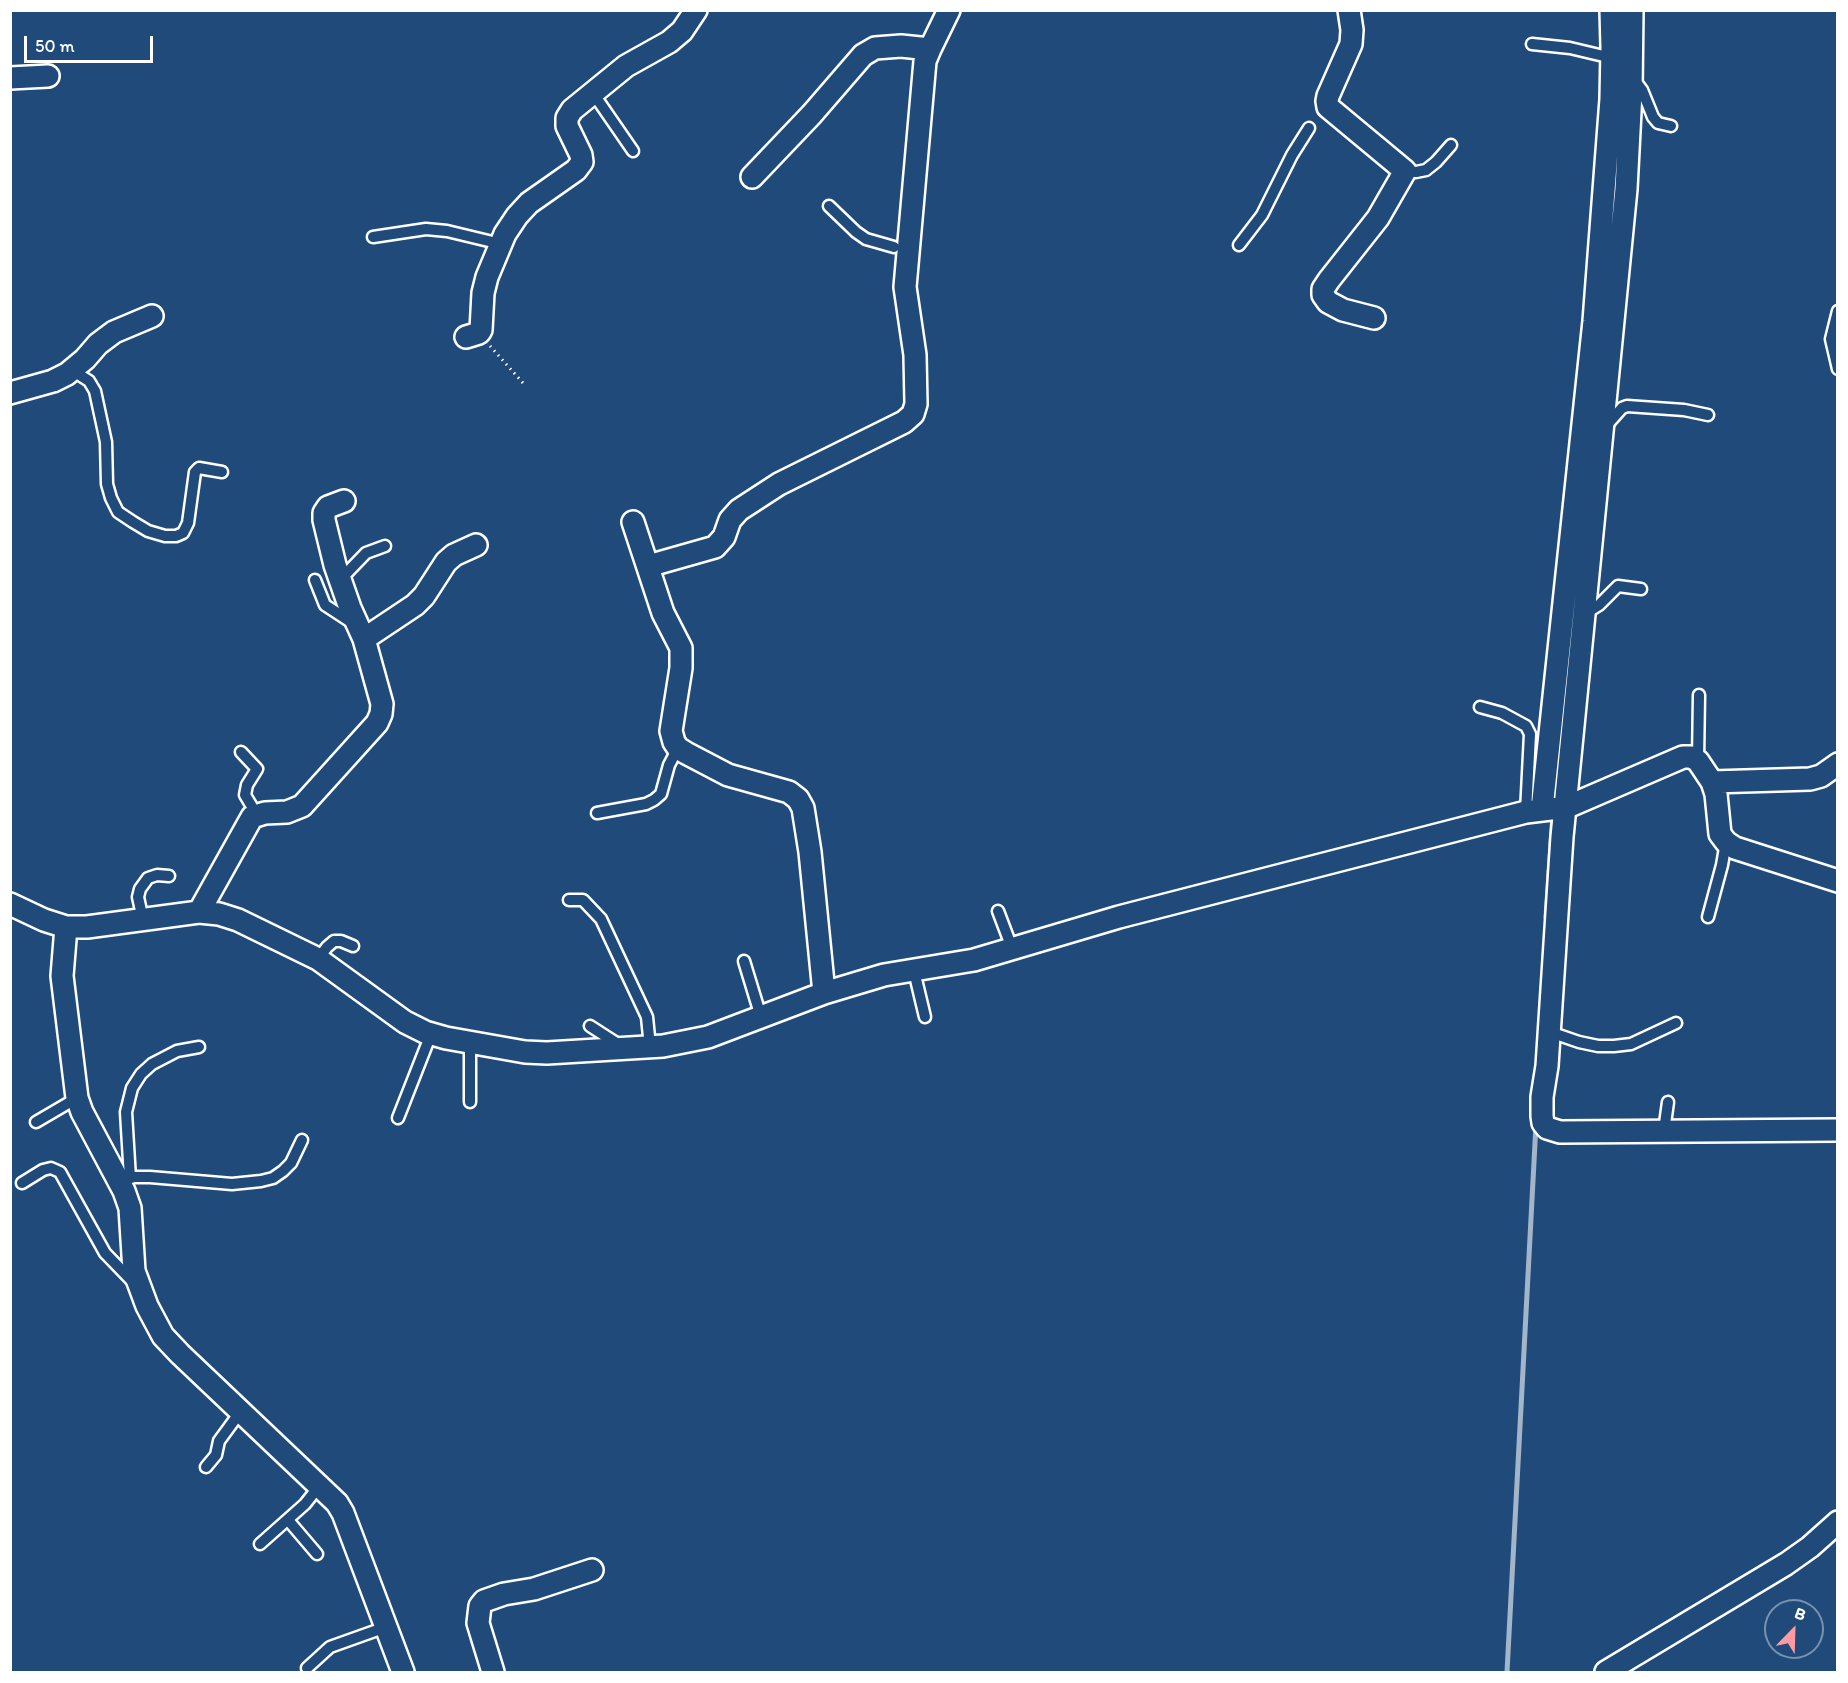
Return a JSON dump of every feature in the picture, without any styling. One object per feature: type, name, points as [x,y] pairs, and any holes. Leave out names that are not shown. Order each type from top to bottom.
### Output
[{"type":"street","points":[[473,335],[482,327],[483,293],[487,278],[501,244],[517,216],[529,202],[576,170],[582,162],[582,155],[567,126],[567,118],[592,93],[626,66],[669,42],[682,31],[696,10]]},
{"type":"street","points":[[648,566],[715,547],[724,537],[730,520],[739,510],[779,484],[904,422],[913,414],[916,404],[915,355],[901,249],[926,61],[949,10]]},
{"type":"street","points":[[1348,10],[1352,30],[1351,44],[1322,108],[1328,107],[1406,171],[1378,218],[1323,289],[1323,295],[1328,303],[1343,310],[1374,318]]},
{"type":"street","points":[[1611,10],[1611,99],[1594,321],[1548,809],[1562,837],[1550,1032],[1542,1106],[1543,1123],[1547,1128],[1560,1132],[1838,1130]]},
{"type":"street","points":[[1548,809],[1583,615],[1626,189],[1632,10]]},
{"type":"street","points":[[752,177],[812,114],[863,55],[875,48],[901,46],[930,49]]},
{"type":"street","points":[[10,78],[48,76]]},
{"type":"street","points":[[10,393],[53,381],[72,370],[98,344],[114,332],[153,316]]},
{"type":"street","points":[[199,912],[250,821],[257,815],[287,812],[302,806],[377,723],[381,714],[382,704],[362,633],[340,579],[324,520],[324,513],[328,507],[344,501]]},
{"type":"street","points":[[633,522],[663,613],[681,648],[681,668],[671,731],[678,748],[728,775],[789,792],[804,808],[824,993]]},
{"type":"street","points":[[362,633],[415,605],[424,596],[446,562],[454,555],[476,545]]},
{"type":"street","points":[[10,904],[44,920],[66,927],[87,927],[199,912],[219,914],[238,920],[318,960],[405,1022],[430,1034],[525,1052],[547,1053],[650,1047],[708,1037],[824,993],[884,975],[974,960],[1119,917],[1548,809],[1683,758],[1691,757],[1698,761],[1712,782],[1716,794],[1720,834],[1726,842],[1735,848],[1838,881]]},
{"type":"street","points":[[1712,782],[1810,779],[1821,776],[1836,760]]},
{"type":"street","points":[[66,927],[62,976],[77,1098],[82,1112],[124,1180],[130,1208],[132,1262],[152,1318],[163,1336],[180,1354],[337,1503],[343,1513],[403,1672]]},
{"type":"street","points":[[1606,1672],[1786,1564],[1810,1547],[1838,1522]]},
{"type":"street","points":[[493,1672],[478,1623],[480,1606],[484,1601],[591,1570]]},
{"type":"lane","points":[[1532,44],[1570,48],[1612,58]]},
{"type":"lane","points":[[1631,76],[1642,90],[1653,117],[1658,123],[1671,126]]},
{"type":"lane","points":[[592,93],[633,151]]},
{"type":"lane","points":[[1239,244],[1262,215],[1292,155],[1309,128]]},
{"type":"lane","points":[[1406,171],[1426,170],[1450,145]]},
{"type":"lane","points":[[829,206],[866,239],[901,249]]},
{"type":"lane","points":[[373,237],[426,229],[447,231],[501,244]]},
{"type":"lane","points":[[1838,311],[1831,339],[1838,369]]},
{"type":"lane","points":[[72,370],[89,381],[95,391],[105,442],[107,484],[118,512],[148,531],[165,536],[176,536],[183,533],[188,523],[195,472],[199,468],[222,472]]},
{"type":"lane","points":[[1602,431],[1622,408],[1628,406],[1684,410],[1708,415]]},
{"type":"lane","points":[[340,579],[366,553],[385,546]]},
{"type":"lane","points":[[315,580],[325,605],[362,633]]},
{"type":"lane","points":[[1583,615],[1618,586],[1641,589]]},
{"type":"lane","points":[[1698,761],[1699,695]]},
{"type":"lane","points":[[1480,706],[1502,713],[1526,726],[1530,734],[1548,809]]},
{"type":"lane","points":[[597,813],[646,804],[654,800],[661,794],[669,765],[678,748]]},
{"type":"lane","points":[[242,752],[257,769],[247,785],[245,795],[257,815]]},
{"type":"lane","points":[[1708,917],[1726,842]]},
{"type":"lane","points":[[143,920],[138,897],[140,889],[148,878],[158,875],[169,876]]},
{"type":"lane","points":[[569,900],[583,900],[601,919],[647,1017],[650,1047]]},
{"type":"lane","points":[[998,911],[1012,948]]},
{"type":"lane","points":[[318,960],[327,946],[334,941],[353,946]]},
{"type":"lane","points":[[744,961],[761,1017]]},
{"type":"lane","points":[[914,970],[925,1017]]},
{"type":"lane","points":[[1550,1032],[1579,1042],[1598,1046],[1614,1046],[1631,1044],[1676,1023]]},
{"type":"lane","points":[[590,1026],[624,1048]]},
{"type":"lane","points":[[398,1118],[430,1034]]},
{"type":"lane","points":[[470,1042],[470,1102]]},
{"type":"lane","points":[[199,1047],[177,1051],[152,1064],[141,1074],[132,1088],[126,1112],[124,1180],[150,1177],[232,1184],[261,1181],[273,1178],[284,1171],[298,1151],[302,1140]]},
{"type":"lane","points":[[36,1122],[77,1098]]},
{"type":"lane","points":[[1664,1131],[1668,1102]]},
{"type":"lane","points":[[22,1183],[44,1170],[51,1168],[60,1172],[105,1253],[141,1289]]},
{"type":"lane","points":[[206,1467],[216,1455],[219,1441],[241,1411]]},
{"type":"lane","points":[[260,1544],[305,1504],[320,1485]]},
{"type":"lane","points":[[288,1520],[317,1554]]},
{"type":"lane","points":[[307,1668],[330,1647],[386,1627]]},
{"type":"path","points":[[473,335],[523,383]]},
{"type":"waterway","points":[[1554,803],[1562,720]]},
{"type":"waterway","points":[[1546,917],[1553,813]]},
{"type":"waterway","points":[[1507,1672],[1536,1124]]}]
